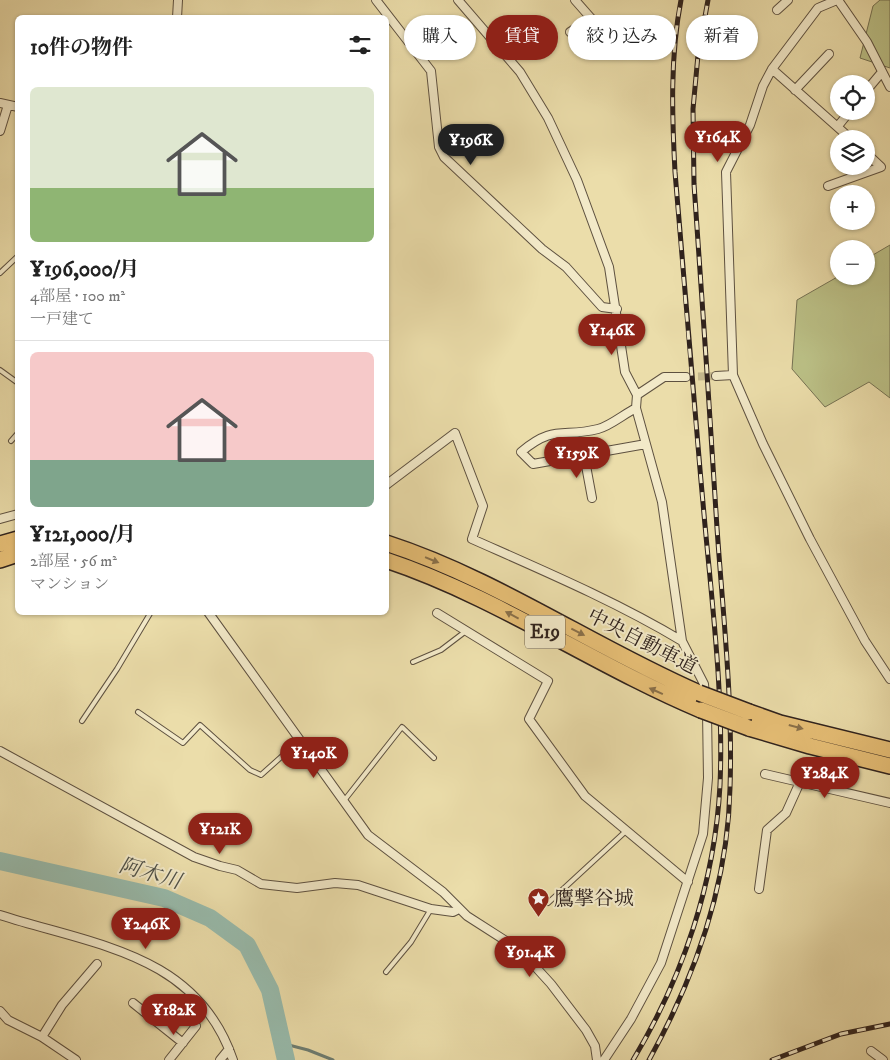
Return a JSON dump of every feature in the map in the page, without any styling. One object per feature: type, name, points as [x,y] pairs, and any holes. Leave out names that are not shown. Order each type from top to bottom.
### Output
[{"type":"highway","points":[[0,544],[15,540]]},
{"type":"highway","name":"中央自動車道","points":[[389,544],[450,567],[658,675],[699,692],[780,723],[890,750]]},
{"type":"highway","points":[[0,560],[15,555]]},
{"type":"highway","name":"中央自動車道","points":[[389,561],[448,584],[495,606],[652,689],[701,710],[749,728],[810,746],[890,766]]},
{"type":"street","points":[[177,15],[178,0]]},
{"type":"street","points":[[376,0],[388,15]]},
{"type":"street","points":[[458,0],[520,72],[548,118],[577,180],[609,266],[625,372],[637,395],[636,408],[662,502],[674,598],[682,641],[704,684],[708,723],[708,778],[703,834],[661,963],[631,1019],[604,1060]]},
{"type":"street","points":[[574,0],[588,15]]},
{"type":"street","points":[[777,10],[788,0]]},
{"type":"street","points":[[890,86],[867,42],[840,0],[818,8],[772,69],[763,86],[750,125],[726,172],[733,375],[763,444],[810,539],[865,641],[890,679]]},
{"type":"street","points":[[389,17],[431,71],[439,147],[444,157],[542,248],[566,267],[602,307],[617,309]]},
{"type":"street","points":[[795,90],[829,54]]},
{"type":"street","points":[[772,69],[795,90],[809,99],[842,130]]},
{"type":"street","points":[[875,80],[882,72]]},
{"type":"street","points":[[0,103],[15,106]]},
{"type":"street","points":[[0,130],[8,105]]},
{"type":"street","points":[[838,126],[843,120]]},
{"type":"street","points":[[875,161],[881,167],[875,169]]},
{"type":"street","points":[[828,186],[859,175]]},
{"type":"street","points":[[716,376],[733,375]]},
{"type":"street","points":[[637,395],[664,377],[686,377]]},
{"type":"street","points":[[636,408],[599,429],[558,432],[538,438],[521,452],[533,464],[646,444]]},
{"type":"street","points":[[389,483],[456,433],[482,506],[472,539],[552,574],[646,620],[682,641]]},
{"type":"street","points":[[584,455],[592,498]]},
{"type":"street","points":[[0,519],[15,515]]},
{"type":"street","points":[[437,613],[548,681],[529,719],[585,796],[688,882]]},
{"type":"street","points":[[210,615],[368,835],[443,892],[459,909],[478,924],[514,944],[586,1030],[595,1046],[597,1060]]},
{"type":"street","points":[[0,751],[194,857],[237,870],[261,884],[297,888],[330,884],[358,885],[431,909],[454,912],[459,909]]},
{"type":"street","points":[[765,774],[890,803]]},
{"type":"street","points":[[759,889],[767,830],[786,813],[800,782]]},
{"type":"street","points":[[0,915],[111,948],[152,964],[179,980],[209,1012],[233,1060]]},
{"type":"street","points":[[42,1037],[62,1005],[97,964]]},
{"type":"street","points":[[133,1003],[183,1043]]},
{"type":"street","points":[[0,1011],[8,1020],[42,1037],[76,1060]]},
{"type":"street","points":[[169,1060],[196,1026]]},
{"type":"street","points":[[220,1060],[229,1049]]},
{"type":"street","points":[[871,1060],[871,1051],[883,1060]]},
{"type":"lane","points":[[0,273],[15,259]]},
{"type":"lane","points":[[0,370],[15,381]]},
{"type":"lane","points":[[10,442],[15,436]]},
{"type":"lane","points":[[82,721],[117,669],[149,615]]},
{"type":"lane","points":[[413,662],[441,650],[466,631]]},
{"type":"lane","points":[[138,712],[183,743],[200,724],[250,770],[261,775],[300,741]]},
{"type":"lane","points":[[343,802],[402,728],[434,758]]},
{"type":"lane","points":[[548,903],[626,831]]},
{"type":"lane","points":[[386,972],[411,942],[431,909]]},
{"type":"green space","points":[[880,0],[890,0],[890,68],[860,58],[873,6]]},
{"type":"green space","points":[[890,245],[890,398],[869,382],[825,407],[792,369],[797,300],[830,281],[830,285],[875,285],[875,254]]},
{"type":"waterway","name":"阿木川","points":[[0,861],[164,898],[210,918],[247,945],[270,990],[286,1060]]},
{"type":"waterway","points":[[281,1043],[308,1050],[333,1060]]},
{"type":"tunnel","points":[[686,377],[716,376]]},
{"type":"railway","points":[[633,1060],[667,996],[693,928],[711,857],[720,785],[721,750],[716,644],[675,172],[673,64],[681,0]]},
{"type":"railway","points":[[649,1060],[681,996],[706,929],[716,894],[728,824],[731,755],[727,658],[694,184],[693,109],[698,55],[708,0]]},
{"type":"railway","points":[[772,1060],[841,1034],[890,1024]]},
{"type":"place","name":"鷹撃谷城","points":[[538,918]]}]
